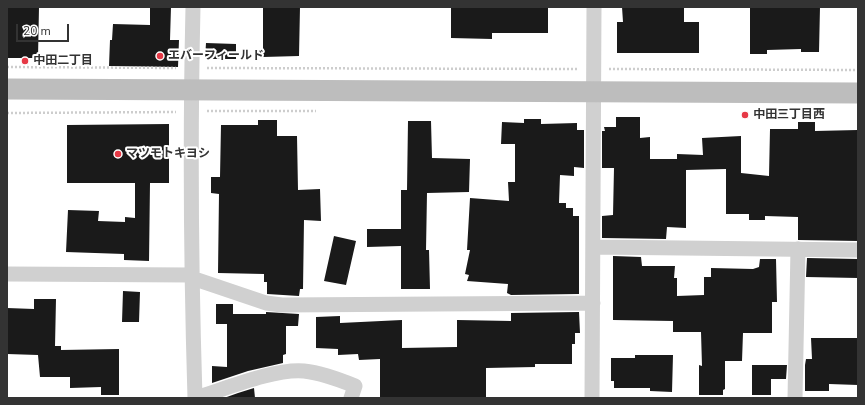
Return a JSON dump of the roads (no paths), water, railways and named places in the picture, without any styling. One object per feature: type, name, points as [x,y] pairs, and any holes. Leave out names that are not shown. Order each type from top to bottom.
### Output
[{"type":"street","points":[[193,7],[191,91],[192,277],[196,398],[268,375],[302,371],[323,374],[355,386],[351,398]]},
{"type":"street","points":[[592,398],[594,247],[594,7]]},
{"type":"street","points":[[7,89],[191,91],[594,90],[858,92]]},
{"type":"street","points":[[594,247],[858,250]]},
{"type":"street","points":[[795,398],[798,249]]},
{"type":"street","points":[[7,274],[192,277],[266,303],[282,305],[593,302]]},
{"type":"place","name":"エバーフィールド","points":[[160,56]]},
{"type":"place","name":"中田二丁目","points":[[25,61]]},
{"type":"place","name":"中田三丁目西","points":[[745,115]]},
{"type":"place","name":"マツモトキヨシ","points":[[118,154]]}]
